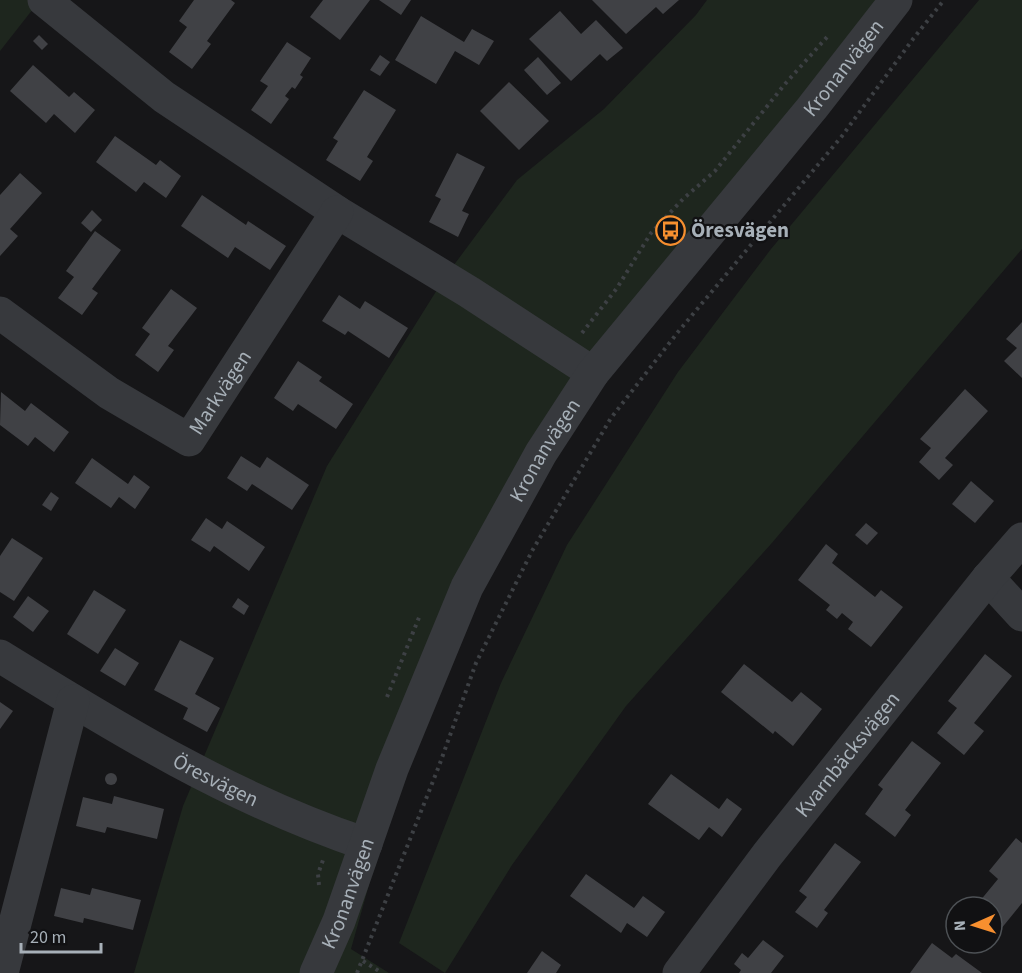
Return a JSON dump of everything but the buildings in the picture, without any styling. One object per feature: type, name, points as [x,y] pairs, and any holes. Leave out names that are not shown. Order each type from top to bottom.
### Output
[{"type":"street","points":[[44,0],[164,97],[337,212],[469,292],[593,373]]},
{"type":"street","name":"Kronanvägen","points":[[316,973],[339,921],[392,769],[467,587],[541,453],[593,373],[812,108],[896,0]]},
{"type":"street","name":"Markvägen","points":[[0,313],[109,393],[189,440],[337,212]]},
{"type":"street","name":"Kvarnbäcksvägen","points":[[679,973],[766,855],[988,578],[1022,539]]},
{"type":"street","points":[[988,578],[1022,615]]},
{"type":"street","name":"Öresvägen","points":[[0,656],[198,773],[314,825],[366,844]]},
{"type":"street","points":[[2,973],[73,701]]},
{"type":"path","points":[[357,973],[439,766],[476,663],[531,551],[611,418],[678,332],[842,136],[944,0]]},
{"type":"path","points":[[363,961],[382,973]]},
{"type":"shaded area","points":[[0,0],[40,0],[0,51]]},
{"type":"shaded area","points":[[707,0],[892,0],[600,364],[421,699],[351,949],[389,973],[134,973],[183,806],[327,466],[445,277],[517,180],[604,109],[696,15]]},
{"type":"shaded area","points":[[979,0],[1022,0],[1022,249],[771,544],[626,706],[512,865],[445,973],[399,943],[501,683],[567,545],[678,372],[771,249]]},
{"type":"place","name":"Öresvägen","points":[[670,230]]}]
